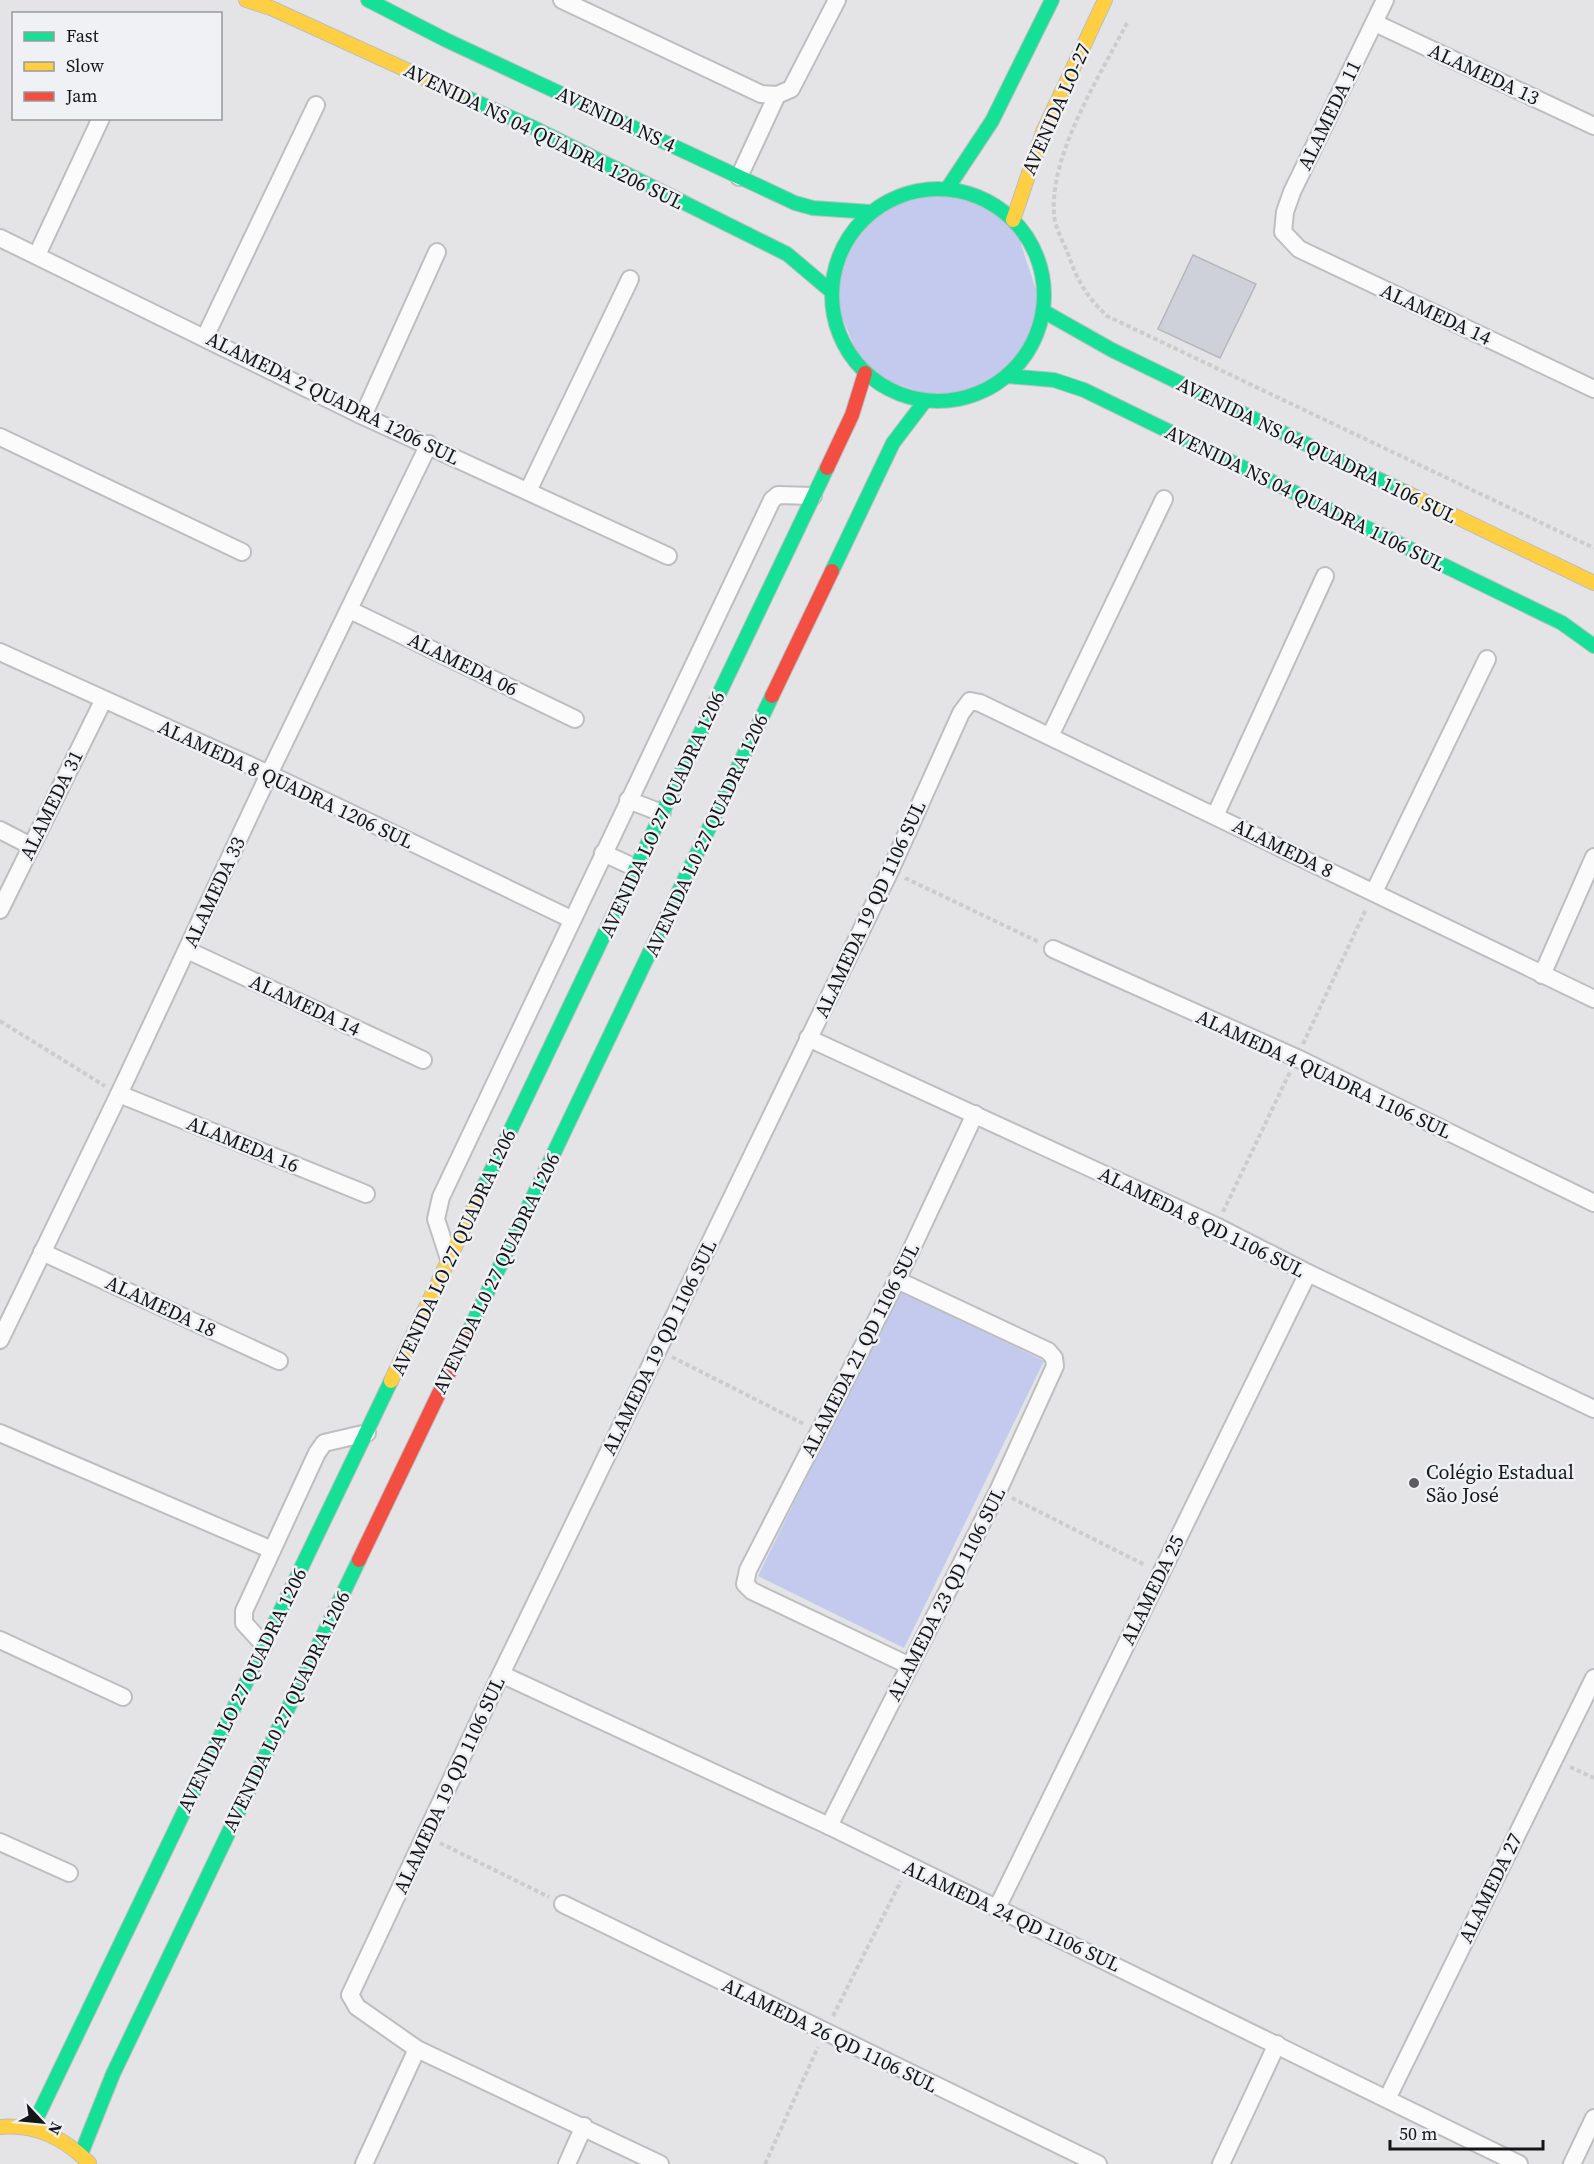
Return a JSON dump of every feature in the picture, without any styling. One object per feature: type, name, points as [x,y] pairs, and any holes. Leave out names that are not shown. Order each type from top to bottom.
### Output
[{"type":"main road","name":"AVENIDA NS 04 QUADRA 1206 SUL","points":[[246,0],[271,8],[534,128],[773,247],[787,254],[831,292]]},
{"type":"main road","name":"AVENIDA NS 4","points":[[368,0],[446,40],[795,203],[813,208],[871,212]]},
{"type":"main road","points":[[948,189],[976,151],[999,112],[1052,0]]},
{"type":"main road","name":"AVENIDA LO-27","points":[[1013,220],[1043,132],[1105,0]]},
{"type":"main road","points":[[948,189],[975,195],[1000,208],[1013,220],[1035,253],[1043,281],[1043,311],[1032,343],[1024,357],[1006,376],[968,397],[947,401],[903,396],[883,386],[865,373],[846,349],[835,322],[831,292],[835,269],[843,248],[855,228],[871,212],[894,198],[921,190],[948,189]]},
{"type":"main road","name":"AVENIDA NS 04 QUADRA 1106 SUL","points":[[1043,311],[1112,350],[1594,583]]},
{"type":"main road","name":"AVENIDA LO 27 QUADRA 1206","points":[[32,2128],[64,2066],[852,415],[865,373]]},
{"type":"main road","name":"AVENIDA NS 04 QUADRA 1106 SUL","points":[[1006,376],[1054,380],[1084,390],[1562,623],[1594,646]]},
{"type":"main road","name":"AVENIDA L0 27 QUADRA 1206","points":[[86,2159],[112,2074],[893,443],[925,400]]},
{"type":"main road","points":[[0,2127],[32,2128],[50,2133],[86,2159]]},
{"type":"street","points":[[562,0],[761,94],[777,95],[791,89],[837,0]]},
{"type":"street","name":"ALAMEDA 11","points":[[1283,232],[1285,212],[1292,192],[1385,0]]},
{"type":"street","name":"ALAMEDA 13","points":[[1375,23],[1594,126]]},
{"type":"street","points":[[739,177],[777,95]]},
{"type":"street","points":[[205,337],[316,105]]},
{"type":"street","points":[[37,255],[100,120]]},
{"type":"street","name":"ALAMEDA 14","points":[[1283,232],[1299,249],[1594,389]]},
{"type":"street","name":"ALAMEDA 2 QUADRA 1206 SUL","points":[[0,238],[363,416],[429,444],[668,556]]},
{"type":"street","points":[[363,416],[436,252]]},
{"type":"street","points":[[528,491],[630,279]]},
{"type":"street","points":[[0,437],[242,552]]},
{"type":"street","name":"ALAMEDA 33","points":[[0,1340],[119,1094],[269,774],[429,444]]},
{"type":"street","points":[[449,1259],[436,1219],[441,1197],[571,919],[772,500],[778,495],[813,496]]},
{"type":"street","points":[[1050,736],[1164,499]]},
{"type":"street","points":[[1215,816],[1325,576]]},
{"type":"street","name":"ALAMEDA 06","points":[[350,610],[575,719]]},
{"type":"street","name":"ALAMEDA 8 QUADRA 1206 SUL","points":[[0,652],[103,701],[269,774],[571,919]]},
{"type":"street","points":[[1374,892],[1487,659]]},
{"type":"street","name":"ALAMEDA 31","points":[[0,910],[103,701]]},
{"type":"street","name":"ALAMEDA 8","points":[[970,701],[980,703],[1050,736],[1594,999]]},
{"type":"street","name":"ALAMEDA 19 QD 1106 SUL","points":[[417,2049],[357,2007],[350,1995],[501,1674],[890,871],[961,713],[970,701]]},
{"type":"street","points":[[628,801],[662,813]]},
{"type":"street","points":[[0,830],[31,846]]},
{"type":"street","points":[[603,853],[636,868]]},
{"type":"street","points":[[1542,975],[1594,857]]},
{"type":"street","name":"ALAMEDA 4 QUADRA 1106 SUL","points":[[1053,949],[1297,1058],[1594,1203]]},
{"type":"street","name":"ALAMEDA 14","points":[[187,950],[423,1060]]},
{"type":"street","name":"ALAMEDA 8 QD 1106 SUL","points":[[808,1038],[1216,1226],[1308,1273],[1593,1405]]},
{"type":"street","name":"ALAMEDA 16","points":[[119,1094],[366,1194]]},
{"type":"street","name":"ALAMEDA 21 QD 1106 SUL","points":[[910,1666],[752,1591],[745,1584],[748,1570],[897,1280],[975,1114]]},
{"type":"street","name":"ALAMEDA 18","points":[[42,1252],[279,1361]]},
{"type":"street","name":"ALAMEDA 25","points":[[997,1908],[1308,1273]]},
{"type":"street","name":"ALAMEDA 23 QD 1106 SUL","points":[[829,1826],[998,1491],[1055,1366],[1054,1358],[1047,1351],[897,1280]]},
{"type":"street","points":[[0,1433],[272,1550]]},
{"type":"street","points":[[264,1645],[244,1623],[244,1611],[272,1550],[324,1443],[367,1433]]},
{"type":"street","points":[[0,1640],[123,1697]]},
{"type":"street","name":"ALAMEDA 24 QD 1106 SUL","points":[[501,1674],[829,1826],[907,1867],[997,1908],[1519,2164]]},
{"type":"street","name":"ALAMEDA 27","points":[[1388,2099],[1594,1678]]},
{"type":"street","points":[[0,1842],[69,1873]]},
{"type":"street","name":"ALAMEDA 26 QD 1106 SUL","points":[[563,1904],[1098,2164]]},
{"type":"street","points":[[1221,2164],[1277,2044]]},
{"type":"street","points":[[364,2164],[417,2049],[584,2126],[660,2164]]},
{"type":"street","points":[[1572,2164],[1594,2118]]},
{"type":"street","points":[[567,2164],[584,2126]]},
{"type":"path","points":[[1126,23],[1065,146],[1057,171],[1053,214],[1074,273],[1086,296],[1107,316],[1594,548]]},
{"type":"path","points":[[890,871],[1053,949]]},
{"type":"path","points":[[0,1022],[119,1094]]},
{"type":"path","points":[[658,1350],[819,1431]]},
{"type":"path","points":[[998,1491],[1160,1573]]},
{"type":"path","points":[[1553,1759],[1594,1778]]},
{"type":"path","points":[[425,1836],[563,1904]]},
{"type":"shaded area","points":[[947,189],[1013,220],[1043,311],[1007,376],[947,401],[865,373],[832,292],[843,247],[871,212]]},
{"type":"shaded area","points":[[899,1290],[1044,1361],[904,1648],[758,1576]]},
{"type":"building","points":[[1193,255],[1256,284],[1220,358],[1158,329]]},
{"type":"traffic: fast","points":[[368,0],[446,40],[795,203],[813,208],[871,212]]},
{"type":"traffic: fast","points":[[947,189],[992,121],[1052,0]]},
{"type":"traffic: fast","points":[[459,94],[534,128],[787,254],[832,292]]},
{"type":"traffic: fast","points":[[938,189],[959,191],[978,197],[997,207],[1013,220],[1026,236],[1036,255],[1042,274],[1044,295],[1042,316],[1036,335],[1026,354],[1013,370],[997,383],[978,393],[959,399],[938,401],[917,399],[898,393],[879,383],[863,370],[850,354],[840,335],[834,316],[832,295],[834,274],[840,255],[850,236],[863,220],[879,207],[898,197],[917,191],[938,189]]},
{"type":"traffic: fast","points":[[1043,311],[1112,350],[1405,492]]},
{"type":"traffic: fast","points":[[1007,376],[1054,380],[1084,390],[1562,623],[1594,646]]},
{"type":"traffic: fast","points":[[832,571],[893,443],[925,401]]},
{"type":"traffic: fast","points":[[481,1192],[827,468]]},
{"type":"traffic: fast","points":[[467,1335],[772,696]]},
{"type":"traffic: fast","points":[[32,2128],[391,1381]]},
{"type":"traffic: fast","points":[[81,2154],[113,2074],[359,1560]]},
{"type":"traffic: slow","points":[[246,0],[271,8],[459,94]]},
{"type":"traffic: slow","points":[[1013,220],[1043,132],[1105,0]]},
{"type":"traffic: slow","points":[[1405,492],[1594,583]]},
{"type":"traffic: slow","points":[[391,1381],[481,1192]]},
{"type":"traffic: slow","points":[[0,2127],[26,2128],[49,2134],[70,2146],[89,2163]]},
{"type":"traffic: jam","points":[[827,468],[852,415],[865,373]]},
{"type":"traffic: jam","points":[[772,696],[832,571]]},
{"type":"traffic: jam","points":[[359,1560],[467,1335]]},
{"type":"place","name":"Colégio Estadual São José","points":[[1414,1483]]}]
